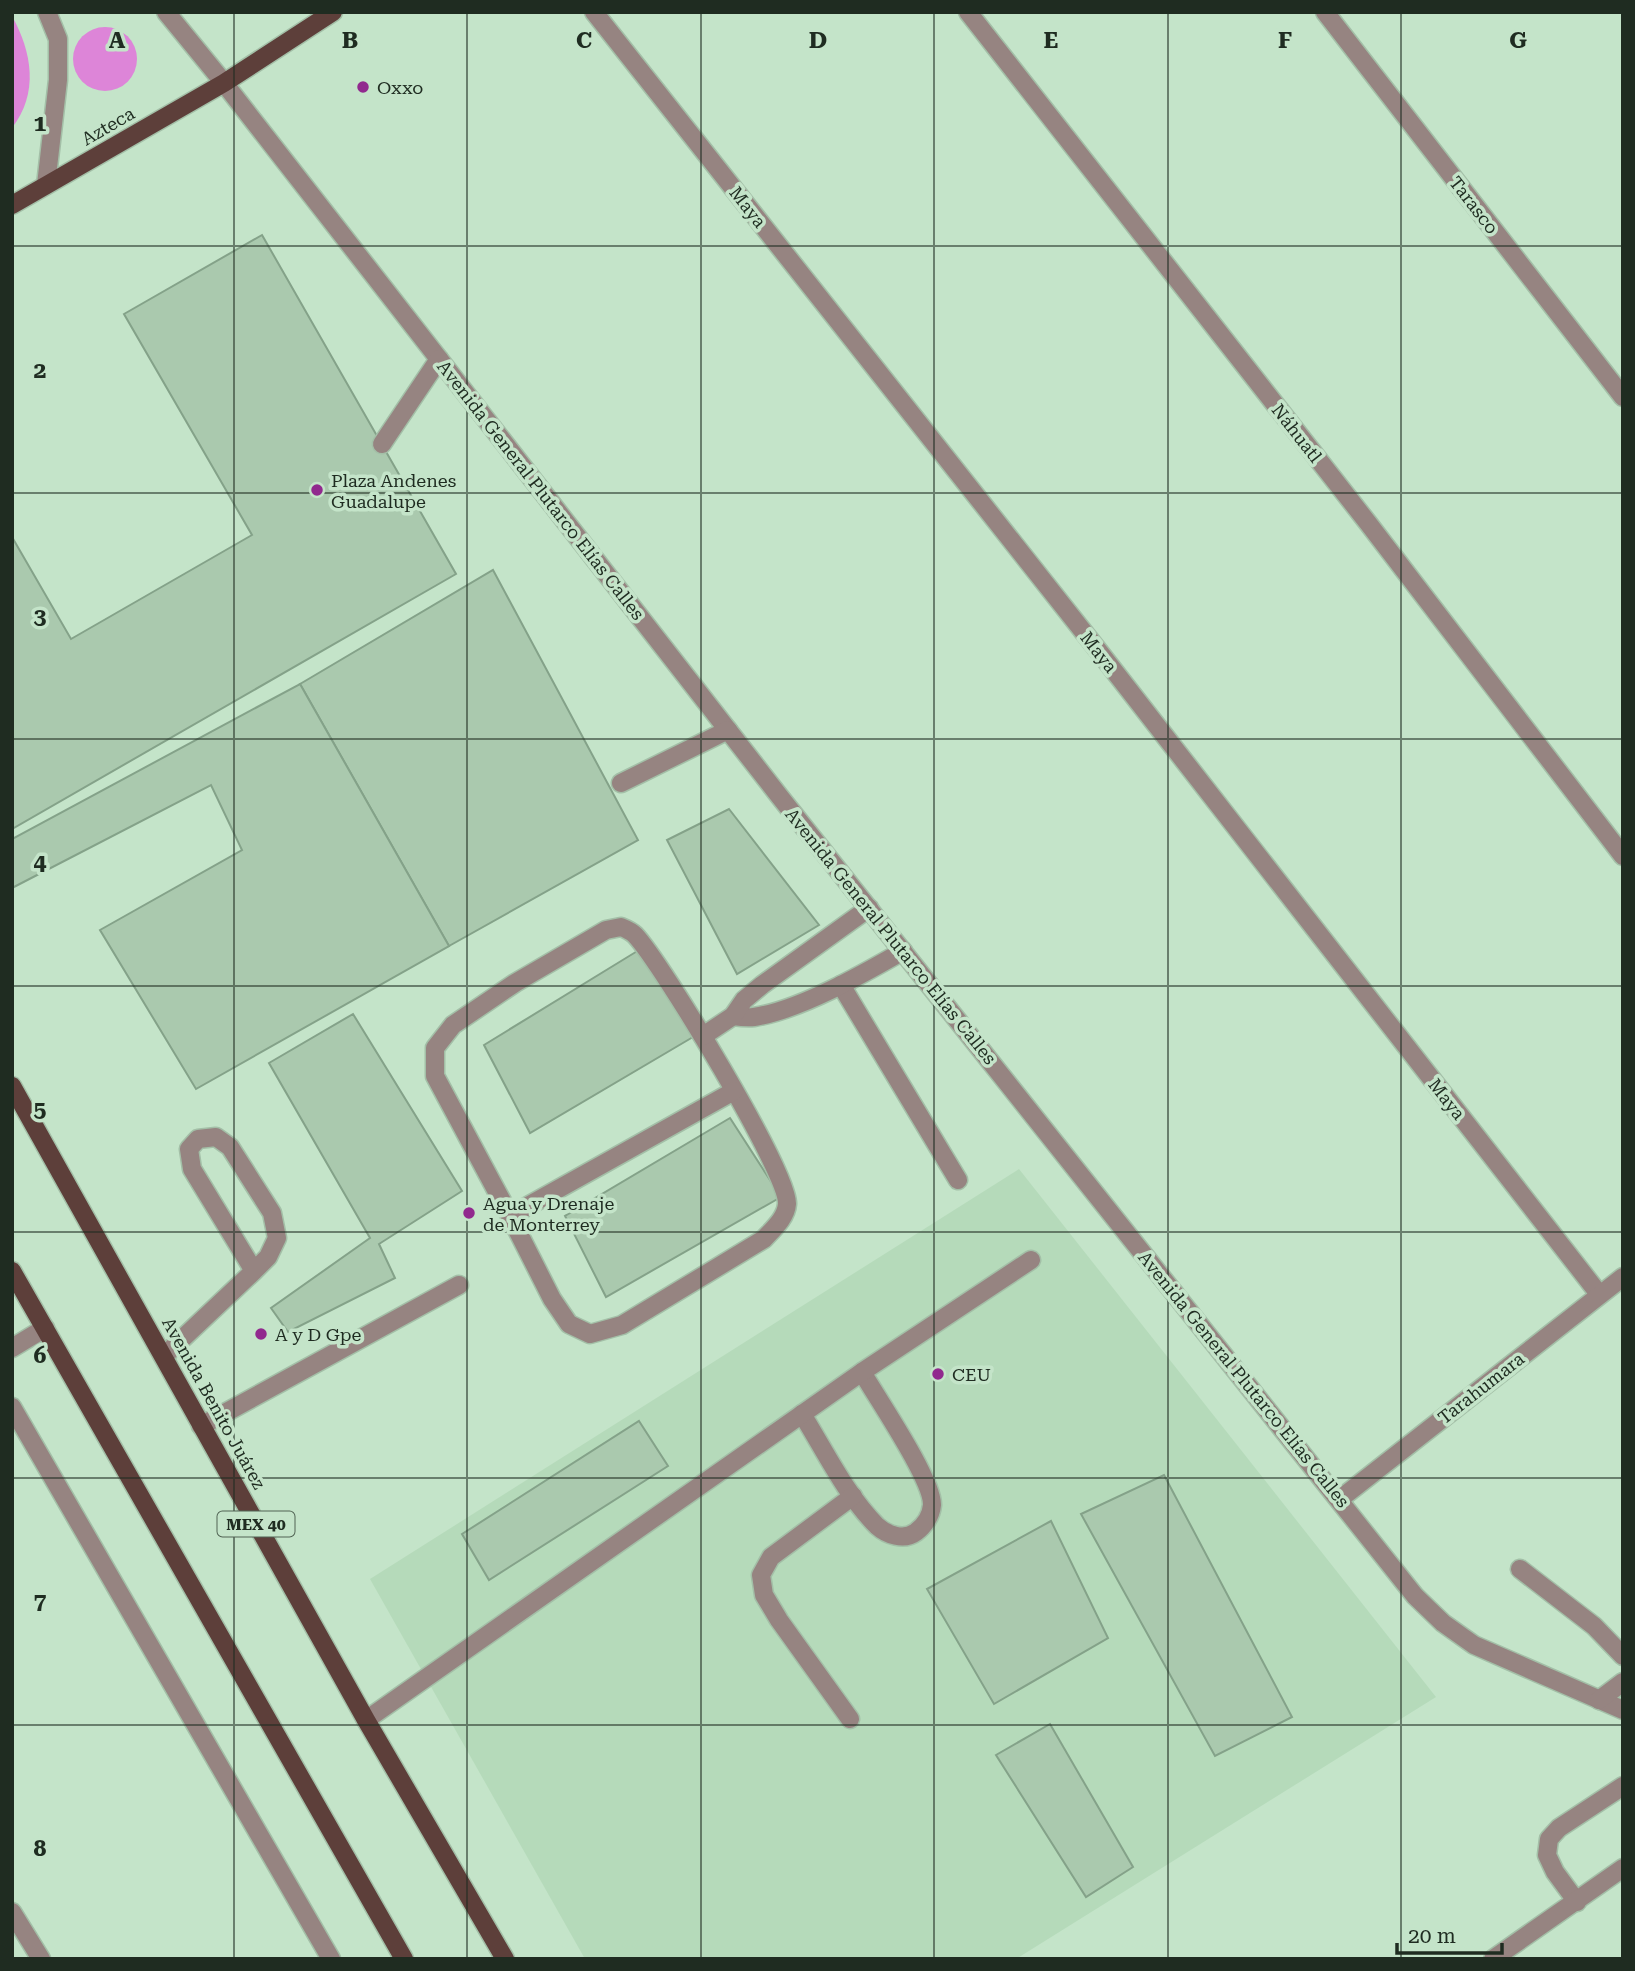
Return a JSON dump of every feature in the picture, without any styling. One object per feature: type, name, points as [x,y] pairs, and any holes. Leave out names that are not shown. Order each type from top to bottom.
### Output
[{"type":"main road","name":"Azteca","points":[[12,205],[224,83],[333,12]]},
{"type":"main road","name":"Avenida Benito Juárez","points":[[12,1086],[366,1720],[505,1959]]},
{"type":"main road","points":[[12,1271],[404,1959]]},
{"type":"street","points":[[46,185],[58,80],[58,39],[47,12]]},
{"type":"street","name":"Avenida General Plutarco Elías Calles","points":[[166,12],[728,730],[1415,1596],[1443,1623],[1474,1645],[1623,1710]]},
{"type":"street","name":"Maya","points":[[594,12],[1092,643],[1599,1294]]},
{"type":"street","name":"Náhuatl","points":[[968,12],[1368,523],[1623,856]]},
{"type":"street","name":"Tarasco","points":[[1325,12],[1623,397]]},
{"type":"street","points":[[382,444],[439,359]]},
{"type":"street","points":[[621,783],[728,730]]},
{"type":"street","points":[[704,1036],[733,1016],[744,1000],[762,985],[869,908]]},
{"type":"street","points":[[621,927],[633,933],[704,1036],[777,1172],[787,1203],[780,1222],[764,1239],[622,1325],[590,1334],[569,1324],[552,1299],[435,1076],[435,1048],[453,1025],[515,983],[606,930],[621,927]]},
{"type":"street","points":[[733,1016],[752,1018],[775,1012],[841,985],[903,951]]},
{"type":"street","points":[[841,985],[958,1180]]},
{"type":"street","points":[[510,1216],[734,1091]]},
{"type":"street","points":[[164,1356],[254,1271],[268,1257],[277,1238],[272,1213],[230,1147],[216,1137],[198,1139],[189,1149],[192,1169],[254,1271]]},
{"type":"street","points":[[366,1720],[862,1372],[1031,1260]]},
{"type":"street","name":"Tarahumara","points":[[1340,1499],[1623,1277]]},
{"type":"street","points":[[201,1426],[459,1285]]},
{"type":"street","points":[[12,1348],[45,1328]]},
{"type":"street","points":[[802,1414],[853,1496],[879,1527],[897,1537],[912,1535],[925,1525],[932,1505],[925,1480],[862,1372]]},
{"type":"street","points":[[12,1407],[331,1959]]},
{"type":"street","points":[[849,1719],[779,1620],[764,1595],[761,1575],[771,1557],[853,1496]]},
{"type":"street","points":[[1520,1569],[1594,1626],[1623,1656]]},
{"type":"street","points":[[1599,1700],[1623,1682]]},
{"type":"street","points":[[1577,1902],[1555,1872],[1547,1854],[1549,1839],[1559,1828],[1623,1786]]},
{"type":"street","points":[[1493,1959],[1513,1953],[1623,1868]]},
{"type":"street","points":[[12,1912],[41,1959]]},
{"type":"shaded area","points":[[12,16],[24,44],[30,72],[26,101],[12,128]]},
{"type":"shaded area","points":[[105,27],[123,33],[131,41],[137,59],[131,77],[123,85],[105,91],[87,85],[79,77],[73,59],[79,41],[87,33]]},
{"type":"shaded area","name":"CEU","points":[[1019,1169],[1436,1697],[1016,1959],[585,1959],[370,1579]]},
{"type":"building","name":"Plaza Andenes Guadalupe","points":[[262,235],[456,574],[12,829],[12,537],[71,639],[252,535],[124,314]]},
{"type":"building","points":[[493,570],[638,840],[449,946],[300,684]]},
{"type":"building","points":[[300,684],[449,946],[196,1089],[100,930],[242,850],[211,785],[12,888],[12,839]]},
{"type":"building","points":[[729,809],[819,925],[737,974],[667,840]]},
{"type":"building","points":[[639,950],[693,1037],[530,1133],[484,1045]]},
{"type":"building","points":[[353,1014],[462,1191],[379,1244],[395,1278],[288,1332],[271,1308],[370,1238],[269,1063]]},
{"type":"building","points":[[730,1118],[781,1197],[606,1297],[565,1216]]},
{"type":"building","points":[[639,1421],[668,1466],[489,1580],[462,1534]]},
{"type":"building","points":[[1164,1475],[1292,1717],[1215,1756],[1081,1514]]},
{"type":"building","points":[[1051,1521],[1108,1638],[994,1704],[927,1589]]},
{"type":"building","points":[[1050,1724],[1133,1867],[1086,1897],[996,1755]]},
{"type":"place","name":"Oxxo","points":[[363,87]]},
{"type":"place","name":"Plaza Andenes Guadalupe","points":[[317,490]]},
{"type":"place","name":"Agua y Drenaje de Monterrey","points":[[469,1213]]},
{"type":"place","name":"A y D Gpe","points":[[261,1334]]},
{"type":"place","name":"CEU","points":[[938,1374]]}]
